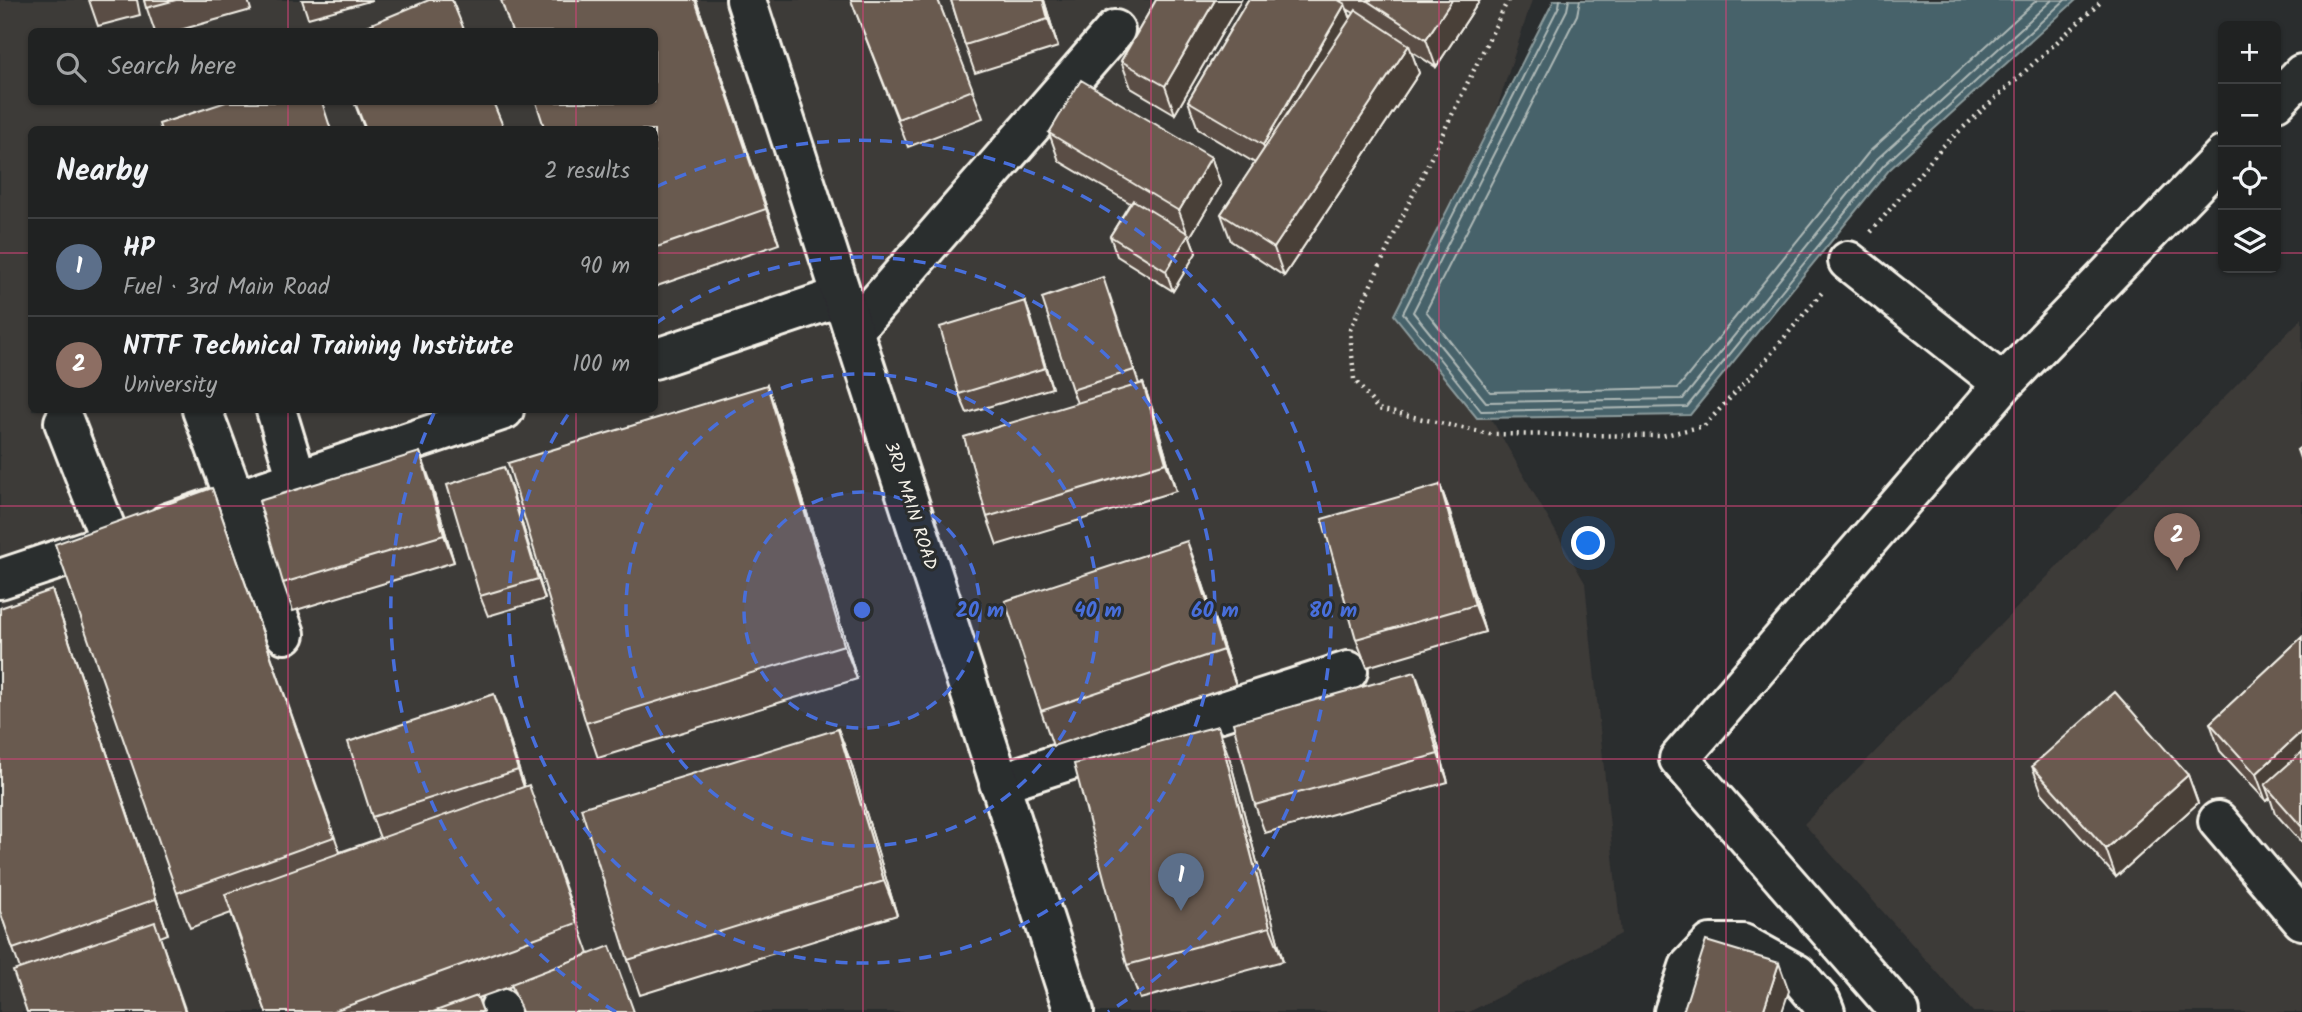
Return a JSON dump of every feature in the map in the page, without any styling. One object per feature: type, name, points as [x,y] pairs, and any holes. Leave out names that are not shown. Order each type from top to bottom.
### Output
[{"type":"street","name":"3RD MAIN ROAD","points":[[746,0],[999,783],[1069,1011]]},
{"type":"street","points":[[658,358],[847,314],[1115,30]]},
{"type":"street","points":[[2281,97],[2302,74]]},
{"type":"street","points":[[1900,1012],[1679,759],[2003,384],[2218,161]]},
{"type":"street","points":[[1848,261],[2003,384]]},
{"type":"street","points":[[203,413],[285,634]]},
{"type":"street","points":[[277,413],[297,479]]},
{"type":"street","points":[[0,579],[297,479],[435,421],[486,413]]},
{"type":"street","points":[[64,422],[111,542]]},
{"type":"street","points":[[999,783],[1348,671]]},
{"type":"street","points":[[2218,821],[2302,920]]},
{"type":"street","points":[[1674,1012],[1689,967],[1711,944],[1743,944],[1797,974],[1821,1002],[1825,1012]]},
{"type":"path","points":[[1508,0],[1350,330],[1354,379],[1378,409],[1489,434],[1661,436],[1704,426],[1764,362],[1942,147],[2103,0]]},
{"type":"shaded area","points":[[0,0],[1532,0],[1427,325],[1496,427],[1585,583],[1621,934],[1469,1012],[0,1012]]},
{"type":"shaded area","points":[[2302,318],[2302,1012],[1973,1012],[1804,824]]},
{"type":"water","points":[[1554,0],[2076,0],[1889,170],[1690,415],[1477,418],[1394,315]]},
{"type":"building","points":[[144,0],[176,0],[146,8]]},
{"type":"building","points":[[429,0],[452,0],[463,28],[362,28]]},
{"type":"building","points":[[501,0],[695,0],[766,209],[658,247],[658,126],[544,126],[537,105],[658,105],[658,28],[511,28]]},
{"type":"building","points":[[851,0],[938,0],[973,90],[898,119]]},
{"type":"building","points":[[951,0],[1043,0],[1048,19],[965,45]]},
{"type":"building","points":[[1156,0],[1215,0],[1165,86],[1121,61]]},
{"type":"building","points":[[1248,0],[1338,0],[1345,4],[1263,145],[1188,101]]},
{"type":"building","points":[[1366,0],[1452,0],[1426,39]]},
{"type":"building","points":[[1356,10],[1409,45],[1274,248],[1221,214]]},
{"type":"building","points":[[1081,80],[1211,157],[1179,211],[1049,133]]},
{"type":"building","points":[[217,105],[323,105],[330,126],[160,126],[159,124]]},
{"type":"building","points":[[356,105],[494,105],[503,126],[364,126]]},
{"type":"building","points":[[1133,200],[1189,234],[1166,271],[1110,236]]},
{"type":"building","points":[[1103,277],[1134,370],[1072,390],[1042,298]]},
{"type":"building","points":[[1025,301],[1045,368],[959,394],[940,327]]},
{"type":"building","points":[[1143,383],[1166,463],[987,517],[964,437]]},
{"type":"building","points":[[767,385],[844,645],[586,723],[508,463]]},
{"type":"building","points":[[420,452],[444,535],[283,583],[259,501]]},
{"type":"building","points":[[504,467],[538,579],[480,596],[447,485]]},
{"type":"building","points":[[1440,485],[1475,605],[1356,639],[1322,519]]},
{"type":"building","points":[[212,488],[334,837],[177,893],[55,544]]},
{"type":"building","points":[[1187,541],[1223,650],[1041,711],[1005,601]]},
{"type":"building","points":[[52,590],[156,899],[13,949],[0,911],[0,608]]},
{"type":"building","points":[[2302,637],[2302,731],[2256,774],[2210,723]]},
{"type":"building","points":[[1415,672],[1438,754],[1255,805],[1233,723]]},
{"type":"building","points":[[2115,692],[2188,775],[2106,849],[2032,766]]},
{"type":"building","points":[[494,694],[518,770],[372,817],[348,742]]},
{"type":"building","points":[[1218,726],[1270,927],[1127,965],[1074,764]]},
{"type":"building","points":[[838,729],[884,881],[628,960],[581,808]]},
{"type":"building","points":[[2302,752],[2302,827],[2265,785]]},
{"type":"building","points":[[529,785],[577,923],[331,1012],[266,1012],[225,894]]},
{"type":"building","points":[[155,922],[185,1012],[27,1012],[13,971]]},
{"type":"building","points":[[1706,941],[1779,963],[1763,1012],[1683,1012]]},
{"type":"building","points":[[610,946],[634,1012],[522,1012],[511,984]]},
{"type":"building","points":[[477,996],[483,1012],[433,1012]]},
{"type":"place","name":"NTTF Technical Training Institute","points":[[2177,571]]},
{"type":"place","name":"HP","points":[[1181,911]]}]
